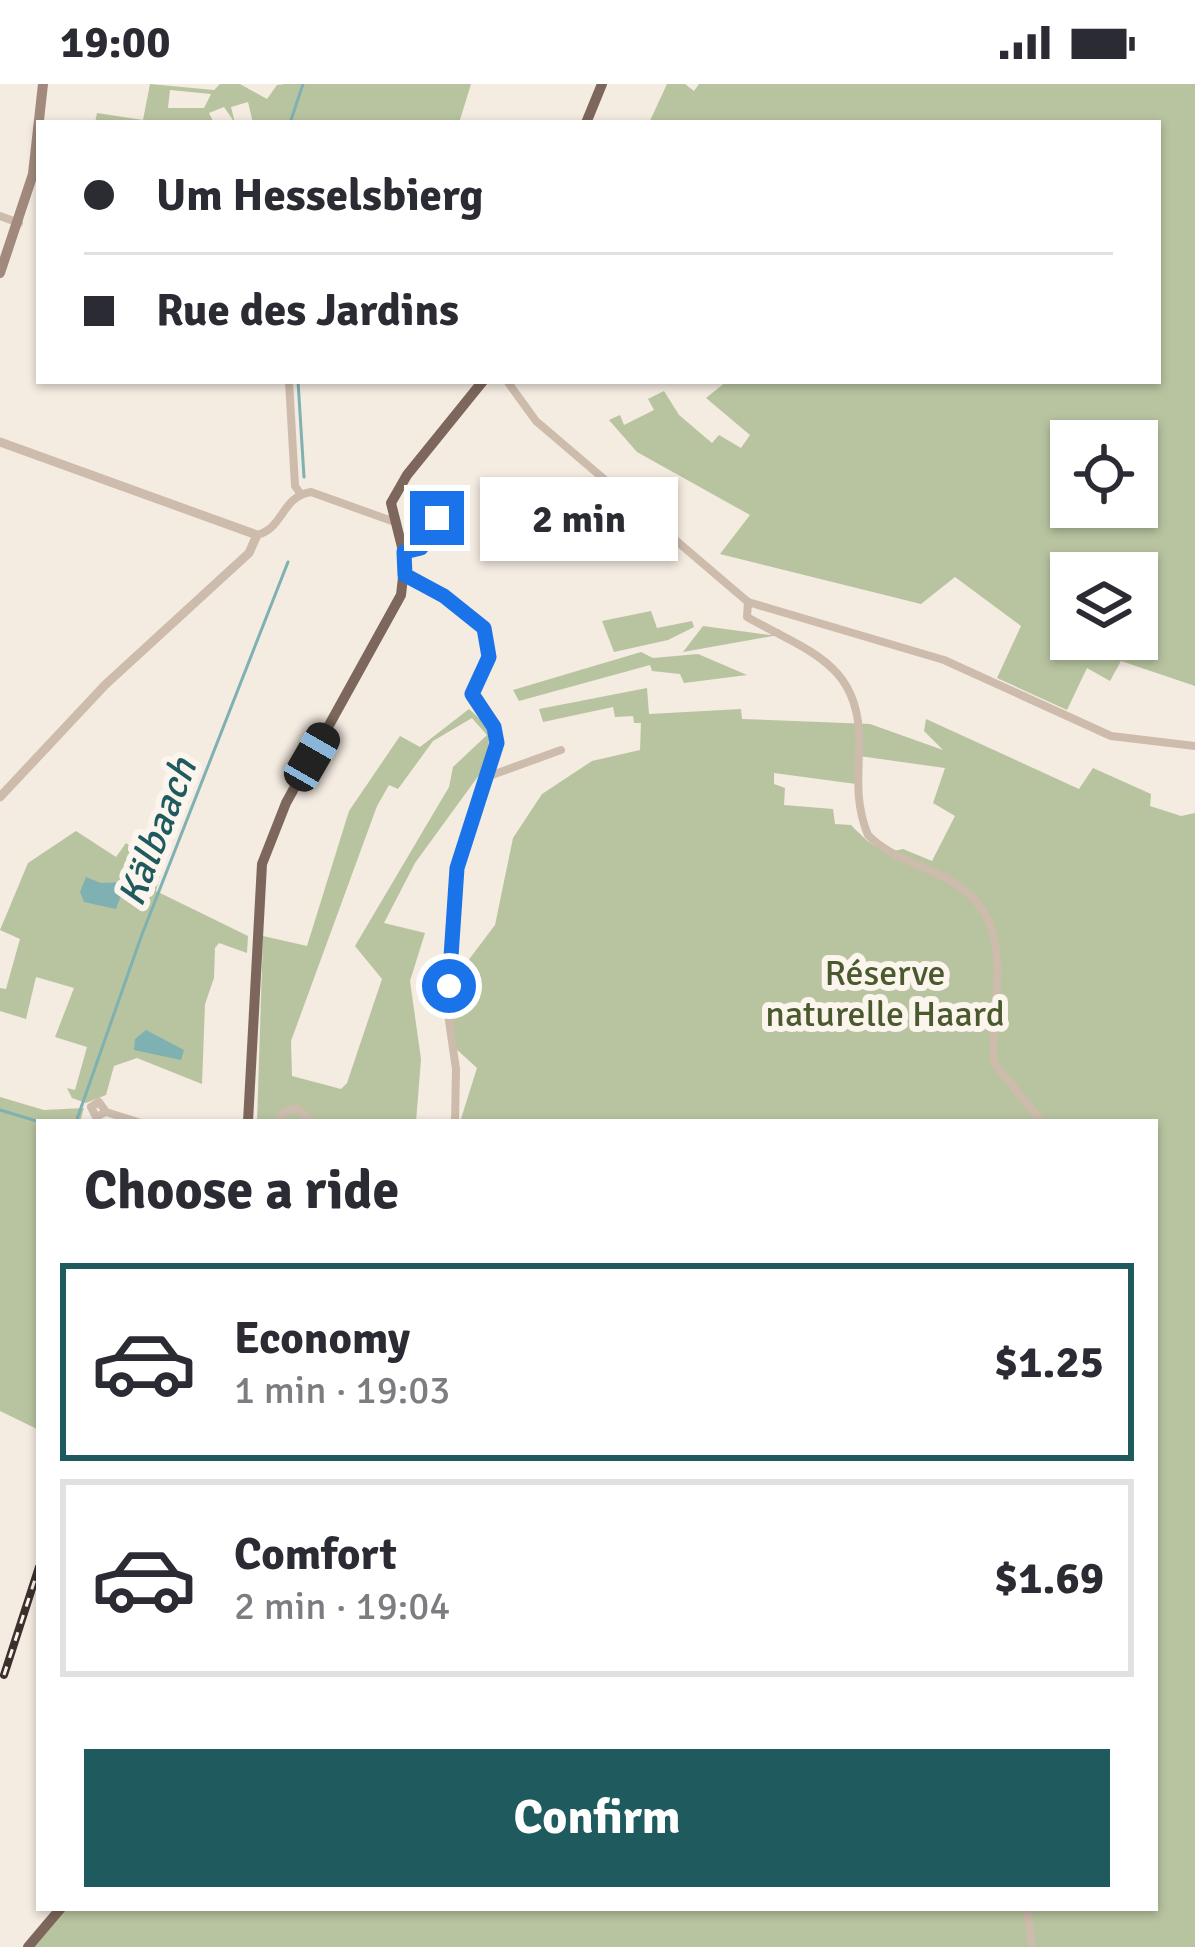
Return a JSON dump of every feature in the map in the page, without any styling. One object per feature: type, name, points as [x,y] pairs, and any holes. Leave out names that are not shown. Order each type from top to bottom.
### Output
[{"type":"main road","points":[[40,120],[43,84]]},
{"type":"main road","points":[[587,120],[602,84]]},
{"type":"main road","points":[[0,273],[20,223],[36,160]]},
{"type":"main road","points":[[248,1119],[262,864],[286,803],[397,608],[405,575],[404,552],[392,521],[391,503],[407,475],[481,384]]},
{"type":"main road","points":[[28,1947],[58,1911]]},
{"type":"street","points":[[0,215],[20,223]]},
{"type":"street","points":[[289,384],[295,486],[300,494]]},
{"type":"street","points":[[509,384],[536,422],[748,602],[944,660],[1111,736],[1173,748],[1195,746]]},
{"type":"street","points":[[0,442],[257,535],[272,529],[285,506],[300,494],[327,495],[392,521]]},
{"type":"street","points":[[404,552],[421,548],[437,518]]},
{"type":"street","points":[[0,797],[105,685],[249,553],[257,535]]},
{"type":"street","points":[[405,575],[444,596],[484,628],[489,657],[472,694],[494,727],[491,776],[466,832],[456,880],[448,1014],[456,1069],[455,1119]]},
{"type":"street","points":[[748,602],[747,617],[778,629],[827,661],[845,680],[859,724],[857,801],[868,835],[966,891],[991,924],[1000,986],[994,1063],[1040,1119]]},
{"type":"street","points":[[491,776],[561,750]]},
{"type":"street","points":[[280,1119],[296,1108],[309,1119]]},
{"type":"street","points":[[106,1112],[128,1119]]},
{"type":"street","points":[[1027,1911],[1032,1947]]},
{"type":"green space","points":[[150,84],[214,90],[220,84],[240,84],[267,99],[277,85],[285,84],[471,84],[460,120],[252,120],[248,102],[231,107],[234,120],[224,107],[209,113],[212,120],[143,120]],"holes":[[[170,90],[211,94],[204,108],[168,108]]]},
{"type":"green space","points":[[667,84],[685,84],[694,91],[699,84],[1195,84],[1195,686],[1121,661],[1110,681],[1087,668],[1067,710],[997,678],[1021,626],[955,577],[921,604],[720,554],[750,515],[637,452],[609,420],[620,415],[624,425],[654,410],[648,399],[664,391],[679,415],[712,443],[719,435],[741,448],[750,435],[706,398],[723,384],[1161,384],[1161,120],[650,120]]},
{"type":"green space","points":[[97,113],[143,120],[96,120]]},
{"type":"green space","points":[[651,611],[657,628],[692,621],[694,627],[668,640],[614,652],[602,621]]},
{"type":"green space","points":[[703,626],[770,635],[779,629],[784,634],[683,652]]},
{"type":"green space","points":[[641,652],[653,658],[698,654],[747,675],[684,683],[680,674],[652,671],[650,665],[519,701],[513,690]]},
{"type":"green space","name":"Réserve naturelle Haard","points":[[647,688],[649,714],[741,709],[742,719],[870,724],[943,750],[924,731],[926,719],[1079,789],[1093,768],[1151,794],[1150,806],[1181,816],[1195,813],[1195,1947],[28,1947],[58,1911],[1158,1911],[1158,1119],[461,1119],[477,1068],[453,1046],[449,986],[495,925],[513,838],[542,794],[592,761],[640,750],[641,723],[634,723],[633,716],[615,717],[613,707],[543,722],[539,709]],"holes":[[[859,756],[945,768],[933,803],[955,816],[932,861],[903,849],[874,846],[851,825],[835,824],[833,809],[784,805],[785,788],[774,784],[774,773],[856,784]]]},
{"type":"green space","points":[[469,709],[490,728],[487,764],[415,863],[384,923],[425,933],[410,981],[421,1059],[416,1119],[257,1119],[263,936],[307,946],[349,811],[400,736],[420,747]],"holes":[[[472,718],[487,735],[453,767],[449,787],[355,946],[382,979],[347,1083],[341,1089],[292,1076],[291,1041],[377,806],[389,785],[398,789],[433,741]]]},
{"type":"green space","points":[[76,831],[116,857],[126,843],[162,868],[156,891],[248,936],[247,953],[219,943],[215,948],[214,978],[205,1004],[202,1084],[137,1058],[114,1066],[106,1095],[86,1103],[72,1098],[67,1088],[75,1090],[87,1047],[55,1037],[74,988],[36,977],[26,1019],[0,1011],[0,988],[6,989],[20,939],[0,930],[28,863]]},
{"type":"green space","points":[[0,1097],[44,1110],[84,1108],[81,1119],[36,1119],[36,1429],[0,1411]]},
{"type":"water","points":[[86,877],[101,883],[126,882],[116,909],[84,902],[80,892]]},
{"type":"water","points":[[146,1030],[184,1050],[181,1060],[134,1050],[135,1039]]},
{"type":"waterway","name":"Kälbaach","points":[[291,120],[303,84]]},
{"type":"waterway","name":"Kälbaach","points":[[298,384],[304,477]]},
{"type":"waterway","name":"Kälbaach","points":[[77,1119],[141,937],[288,562]]},
{"type":"waterway","name":"Kälbaach","points":[[0,1110],[36,1121]]},
{"type":"railway","points":[[4,1675],[36,1576]]},
{"type":"route","points":[[437,518],[421,548],[404,552],[405,575],[444,596],[484,628],[489,657],[472,694],[494,727],[497,743],[491,776],[466,832],[457,868],[449,986]]}]
